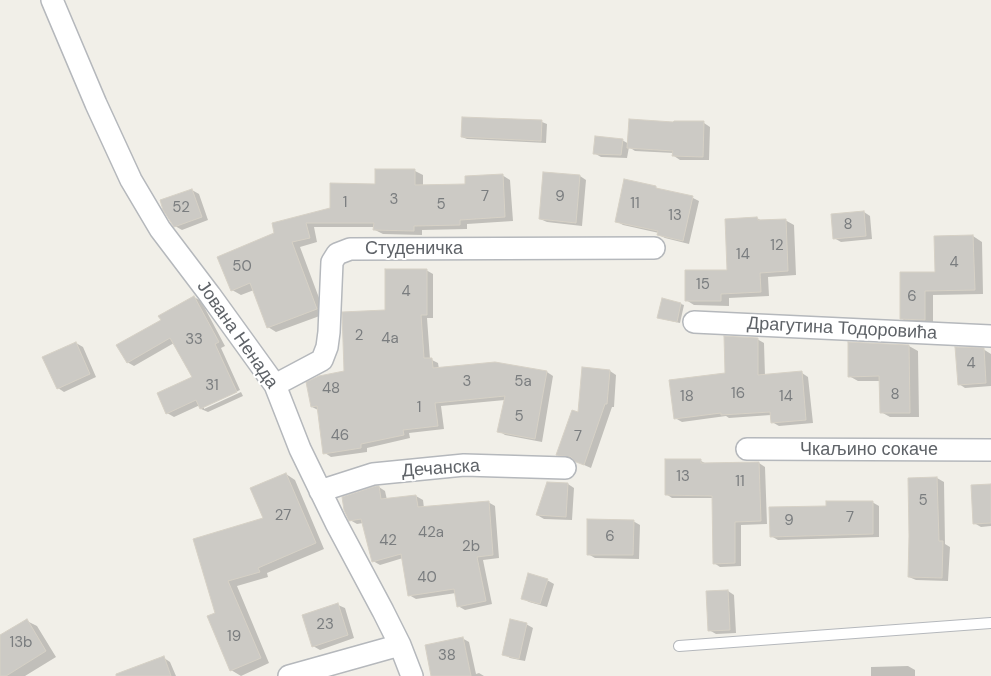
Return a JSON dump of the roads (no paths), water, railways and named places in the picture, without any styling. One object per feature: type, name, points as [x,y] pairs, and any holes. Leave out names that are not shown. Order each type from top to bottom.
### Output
[{"type":"street","name":"Јована Ненада","points":[[52,0],[96,104],[131,180],[160,229],[275,385],[300,449],[336,523],[400,645],[412,676]]},
{"type":"street","name":"Студеничка","points":[[275,385],[322,360],[327,347],[329,332],[332,262],[337,254],[350,249],[654,248]]},
{"type":"street","name":"Драгутина Тодоровића","points":[[694,322],[991,336]]},
{"type":"street","name":"Чкаљино сокаче","points":[[746,449],[991,450]]},
{"type":"street","name":"Дечанска","points":[[320,491],[373,474],[464,465],[565,468]]},
{"type":"street","points":[[289,676],[400,645]]},
{"type":"lane","points":[[679,646],[991,623]]}]
